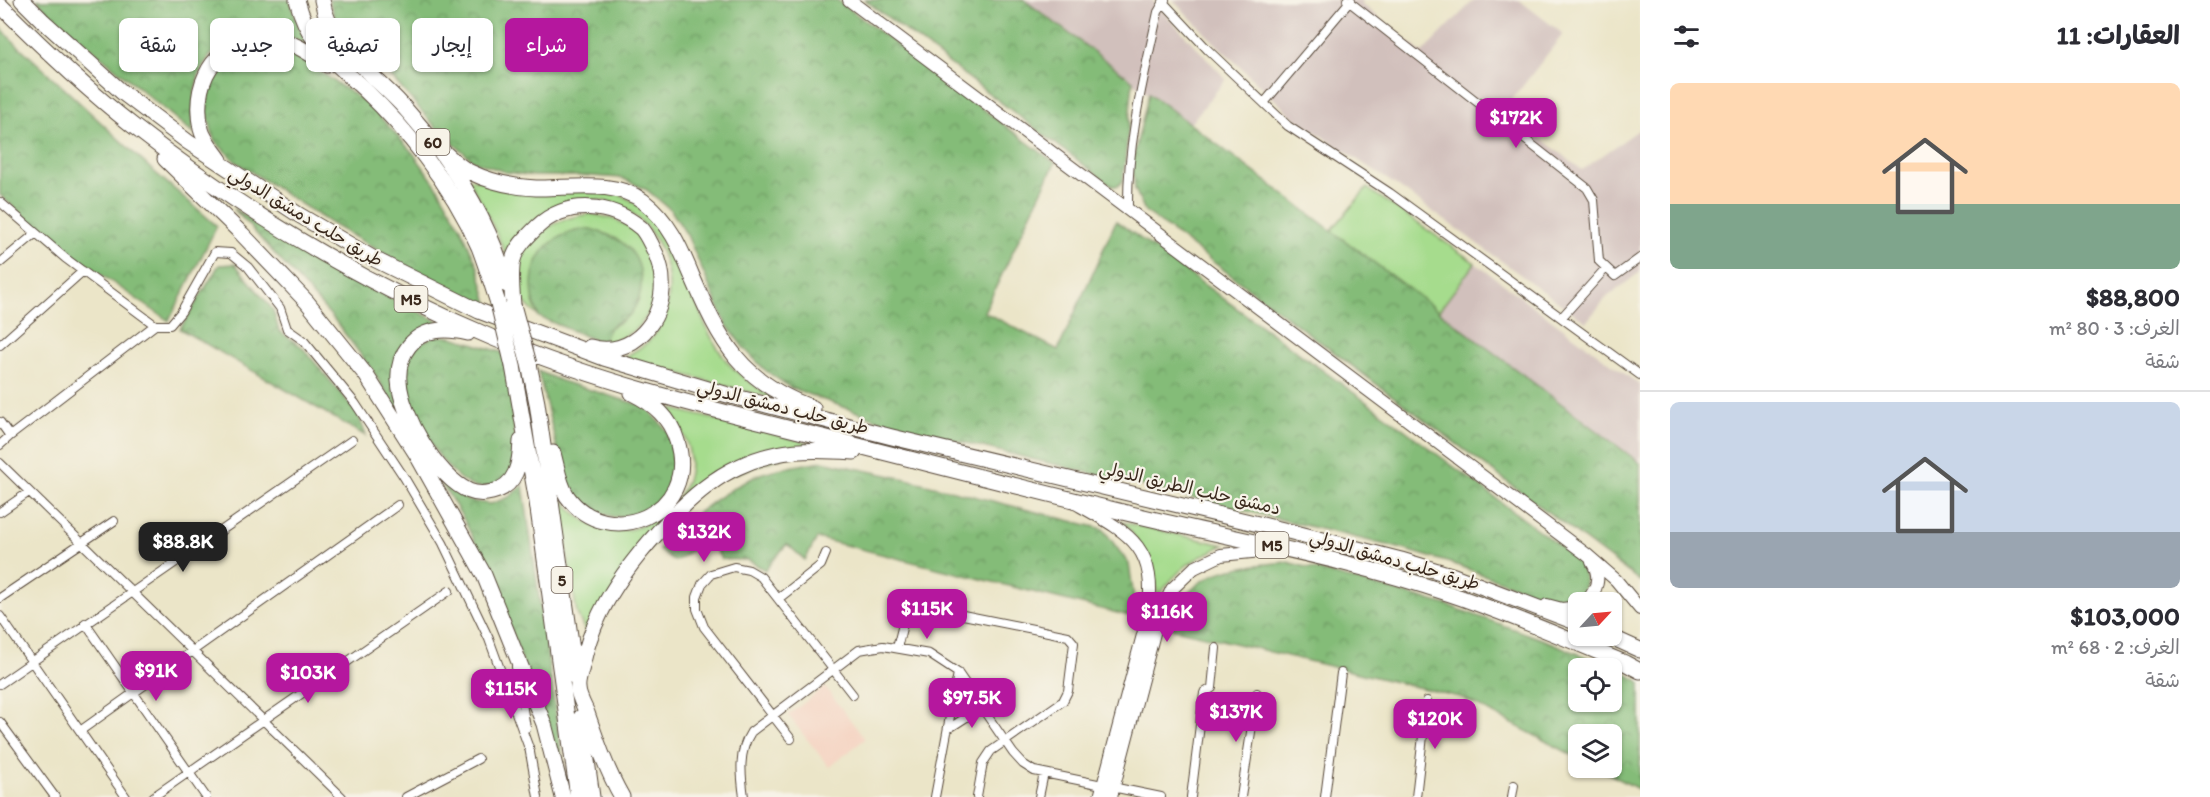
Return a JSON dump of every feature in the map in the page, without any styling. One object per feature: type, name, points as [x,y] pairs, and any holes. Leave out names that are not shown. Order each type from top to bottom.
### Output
[{"type":"highway","name":"طريق حلب دمشق الدولي","points":[[22,0],[123,93],[188,142],[299,215],[376,260],[479,311],[604,358],[728,395],[892,437]]},
{"type":"highway","points":[[297,0],[302,19],[316,44],[330,60],[362,88]]},
{"type":"highway","name":"60","points":[[322,0],[333,31],[350,55],[402,105],[432,141],[482,221],[500,258],[505,304]]},
{"type":"highway","name":"طريق حلب دمشق الدولي","points":[[0,5],[37,42],[129,123],[195,172],[326,256],[432,310],[494,338],[588,373],[758,421],[1068,500],[1289,549],[1450,594],[1554,634],[1640,671]]},
{"type":"highway","points":[[224,166],[201,131],[198,101],[204,77],[219,57],[237,44],[262,37],[286,41],[307,51],[362,88]]},
{"type":"highway","name":"5","points":[[362,88],[393,118],[426,158],[456,202],[505,304],[521,365],[537,403],[592,797]]},
{"type":"highway","points":[[129,123],[307,302],[366,375],[417,455],[484,575],[544,724],[563,797]]},
{"type":"highway","points":[[432,141],[468,172],[502,184],[534,188],[591,187],[619,190],[641,200],[662,218],[677,241],[716,329],[733,354],[757,379],[786,398],[892,437]]},
{"type":"highway","points":[[505,304],[513,258],[524,240],[545,220],[568,209],[590,206],[619,213],[642,230],[657,255],[663,282],[660,305],[650,326],[636,339],[619,348],[599,350],[537,332]]},
{"type":"highway","points":[[494,338],[450,329],[438,330],[418,337],[412,342],[401,359],[399,369],[401,393],[408,416],[424,444],[454,481],[470,492],[487,493],[506,486],[517,471],[522,433],[520,402]]},
{"type":"highway","name":"5","points":[[521,365],[520,402],[537,502],[578,797]]},
{"type":"highway","points":[[537,403],[562,485],[574,504],[604,521],[628,523],[646,517],[669,500],[678,485],[683,464],[675,435],[663,415],[647,401],[588,373]]},
{"type":"highway","name":"دمشق حلب الطريق الدولي","points":[[892,437],[1292,532],[1422,567],[1509,596],[1568,619]]},
{"type":"highway","points":[[622,797],[605,764],[578,688],[585,651],[593,630],[621,578],[670,521],[698,494],[736,468],[777,452],[825,450],[892,455]]},
{"type":"highway","points":[[1622,642],[1640,650]]},
{"type":"main road","points":[[849,0],[1586,554],[1616,580],[1640,609]]},
{"type":"main road","points":[[1068,500],[1121,528],[1136,544],[1147,566],[1150,589],[1149,608],[1107,791]]},
{"type":"main road","points":[[1107,791],[1158,618],[1172,589],[1194,568],[1221,555],[1289,549]]},
{"type":"main road","points":[[1586,554],[1595,567],[1598,578],[1597,588],[1594,592]]},
{"type":"main road","points":[[1509,596],[1562,609],[1568,608]]},
{"type":"main road","points":[[1149,608],[1162,611]]},
{"type":"street","points":[[1128,208],[1128,178],[1133,130],[1158,12],[1164,1],[1208,50],[1287,126],[1390,193],[1640,375]]},
{"type":"street","points":[[1264,103],[1349,1],[1587,188],[1594,200],[1599,261],[1615,276],[1640,258]]},
{"type":"street","points":[[0,202],[83,271],[155,325],[171,325],[182,312],[214,252],[231,253],[248,267],[280,308],[287,329],[304,341],[355,403],[404,477],[443,543],[489,639],[530,751]]},
{"type":"street","points":[[0,263],[36,233]]},
{"type":"street","points":[[1562,317],[1606,268]]},
{"type":"street","points":[[0,345],[83,271]]},
{"type":"street","points":[[0,445],[155,325]]},
{"type":"street","points":[[0,422],[10,436]]},
{"type":"street","points":[[0,684],[352,440]]},
{"type":"street","points":[[0,463],[342,797]]},
{"type":"street","points":[[0,512],[29,492]]},
{"type":"street","points":[[80,731],[398,505]]},
{"type":"street","points":[[0,598],[114,521]]},
{"type":"street","points":[[778,599],[821,565],[826,553]]},
{"type":"street","points":[[790,739],[699,618],[697,597],[702,584],[711,574],[734,567],[749,570],[761,577],[853,695]]},
{"type":"street","points":[[153,797],[449,591]]},
{"type":"street","points":[[897,648],[908,604],[1068,636],[1074,643],[1068,691],[1063,701],[991,751],[983,763],[977,797]]},
{"type":"street","points":[[0,616],[126,797]]},
{"type":"street","points":[[86,624],[206,797]]},
{"type":"street","points":[[511,639],[537,797]]},
{"type":"street","points":[[744,797],[743,744],[751,732],[860,650],[883,646],[929,654],[958,673],[1005,741],[1023,764],[1034,771],[1107,791],[1161,797]]},
{"type":"street","points":[[1191,797],[1204,693],[1212,688],[1216,648]]},
{"type":"street","points":[[1325,797],[1341,672]]},
{"type":"street","points":[[935,797],[958,673]]},
{"type":"street","points":[[1240,797],[1257,693]]},
{"type":"street","points":[[1416,797],[1427,700]]},
{"type":"street","points":[[948,729],[982,707]]},
{"type":"street","points":[[0,722],[55,797]]},
{"type":"street","points":[[406,797],[478,759]]},
{"type":"street","points":[[1040,797],[1044,773]]},
{"type":"street","points":[[1512,797],[1514,785]]},
{"type":"shaded area","points":[[1024,0],[1152,0],[1226,79],[1189,125]]},
{"type":"shaded area","points":[[1173,0],[1363,0],[1361,3],[1422,53],[1474,0],[1519,0],[1563,34],[1504,110],[1582,170],[1640,129],[1640,272],[1607,297],[1586,322],[1396,185],[1294,118]]},
{"type":"shaded area","points":[[1475,263],[1640,385],[1640,463],[1438,312]]},
{"type":"shaded area","points":[[825,687],[865,739],[829,767],[788,715]]},
{"type":"green space","points":[[37,0],[290,0],[306,39],[306,45],[294,39],[294,18],[210,18],[210,57],[199,75],[195,89],[193,133],[120,72],[198,72],[198,18],[119,18],[119,71],[49,13]]},
{"type":"green space","points":[[329,0],[837,0],[1055,163],[984,312],[1058,350],[1116,221],[1401,427],[1578,560],[1584,573],[1583,592],[1568,592],[1568,603],[1563,604],[1457,565],[1403,549],[896,426],[791,388],[765,370],[743,347],[726,324],[687,235],[671,210],[647,190],[622,178],[535,176],[505,172],[474,161],[440,132],[386,72],[400,72],[400,18],[335,18]]},
{"type":"green space","points":[[865,0],[1024,0],[1133,81],[1123,181],[1118,186],[1112,186]]},
{"type":"green space","points":[[0,26],[10,38],[151,169],[217,226],[169,321],[56,244],[0,195]]},
{"type":"green space","points":[[294,54],[306,62],[306,72],[321,72],[369,105],[413,153],[438,188],[461,228],[478,267],[489,307],[413,270],[332,224],[236,162],[214,140],[207,111],[209,82],[216,72],[294,72]]},
{"type":"green space","points":[[1149,93],[1640,463],[1640,581],[1145,211],[1135,189],[1132,163]]},
{"type":"green space","points":[[468,179],[618,194],[646,210],[659,223],[678,256],[714,343],[730,365],[775,399],[623,358],[655,335],[667,307],[669,282],[664,258],[653,236],[638,218],[618,205],[595,200],[570,203],[548,218],[507,256]]},
{"type":"green space","points":[[1367,188],[1475,263],[1438,312],[1331,231]]},
{"type":"green space","points":[[234,209],[361,283],[443,324],[424,330],[393,389],[449,486],[468,501],[491,504],[509,497],[523,485],[565,779],[491,575],[463,518],[373,371],[333,318]]},
{"type":"green space","points":[[591,214],[622,223],[637,234],[652,261],[655,277],[652,307],[644,320],[619,338],[602,343],[610,327],[622,321],[590,229],[575,230],[558,239],[542,253],[533,302],[539,317],[520,298],[520,265],[525,250],[532,241],[540,233],[559,222]]},
{"type":"green space","points":[[590,229],[624,244],[636,259],[641,277],[636,305],[629,315],[611,326],[602,343],[539,317],[532,285],[534,270],[547,247],[558,238]]},
{"type":"green space","points":[[235,264],[273,310],[279,331],[301,346],[358,414],[366,436],[180,329],[219,265]]},
{"type":"green space","points":[[438,336],[452,337],[501,352],[504,355],[513,413],[515,458],[510,474],[499,483],[477,487],[458,477],[433,447],[413,407],[407,388],[406,370],[409,356],[421,343]]},
{"type":"green space","points":[[538,371],[561,381],[646,407],[669,433],[676,464],[672,488],[641,514],[614,517],[579,501],[566,484]]},
{"type":"green space","points":[[669,408],[817,445],[700,486],[585,631],[577,613],[557,492],[579,517],[597,525],[626,530],[653,520],[679,496],[690,464],[686,442]]},
{"type":"green space","points":[[822,461],[906,479],[1103,529],[1129,564],[1137,618],[817,538],[805,560],[787,544],[765,570],[748,560],[721,559],[710,538],[675,561],[659,550],[692,517],[744,482],[772,470]]},
{"type":"green space","points":[[1122,522],[1224,545],[1187,565],[1158,596],[1153,566],[1130,530]]},
{"type":"green space","points":[[1287,562],[1447,605],[1589,658],[1568,658],[1568,712],[1622,712],[1623,672],[1640,682],[1640,790],[1617,778],[1622,778],[1622,724],[1568,724],[1568,753],[1463,698],[1171,628],[1179,608],[1195,587],[1218,573],[1245,566]]}]
